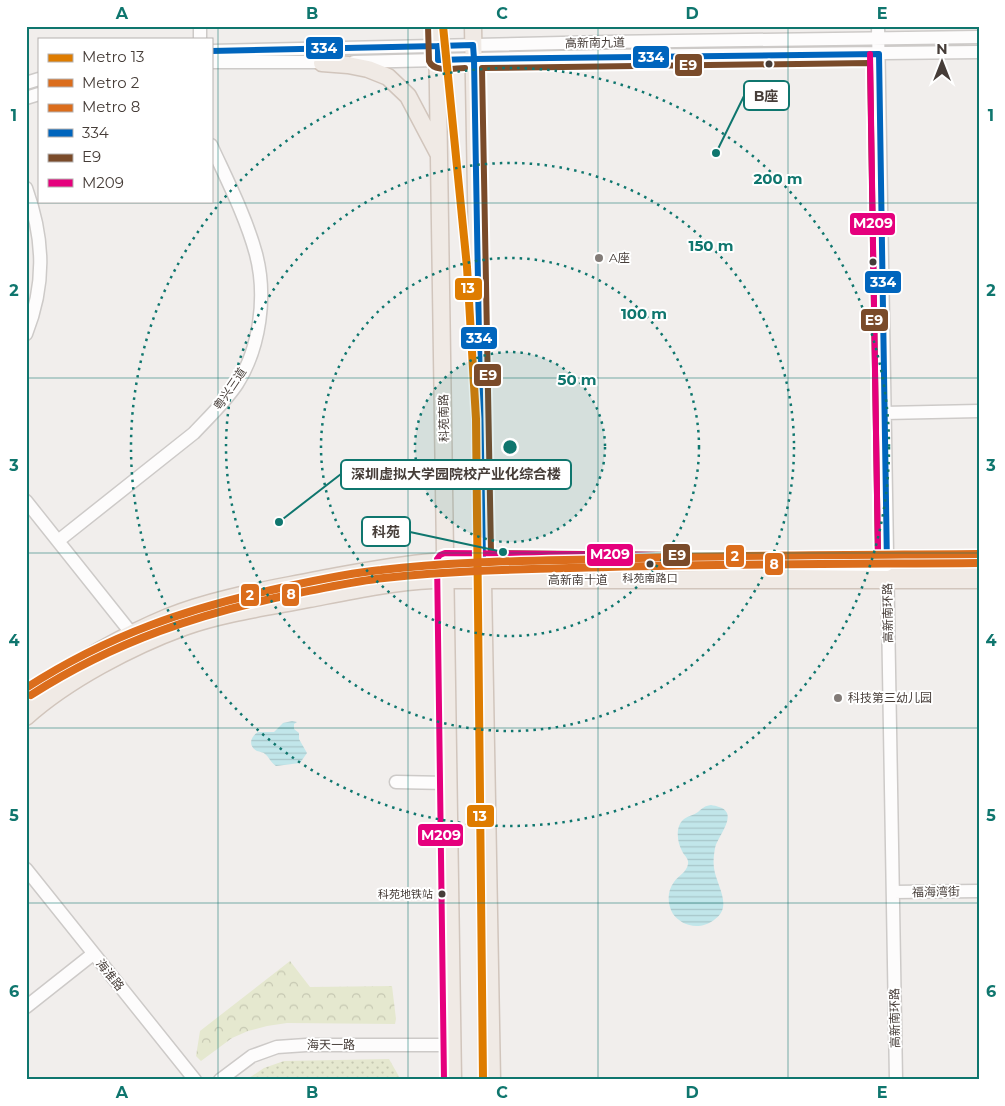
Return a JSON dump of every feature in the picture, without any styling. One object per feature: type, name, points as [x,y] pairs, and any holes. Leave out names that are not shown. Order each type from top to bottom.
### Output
[{"type":"main road","name":"科苑南路","points":[[438,26],[453,1080]]},
{"type":"main road","points":[[473,26],[492,1080]]},
{"type":"main road","points":[[322,63],[348,64],[388,77],[408,96],[440,157]]},
{"type":"main road","name":"高新南十道","points":[[27,714],[32,694],[113,658],[136,639],[170,616],[260,591],[396,565],[483,562],[887,573],[979,580]]},
{"type":"main road","name":"高新南十道","points":[[136,639],[252,610],[381,585],[417,581],[887,573],[979,566]]},
{"type":"street","name":"高新南九道","points":[[212,51],[438,53],[878,33],[979,37]]},
{"type":"street","name":"高新南环路","points":[[878,33],[896,1080]]},
{"type":"street","name":"高新南九道","points":[[473,52],[879,54],[979,52]]},
{"type":"street","name":"高新南九道","points":[[212,62],[322,63],[438,53]]},
{"type":"street","points":[[26,83],[38,79]]},
{"type":"street","points":[[26,98],[38,94]]},
{"type":"street","name":"粤兴三道","points":[[58,541],[194,433],[213,414],[237,383],[253,349],[260,311],[260,271],[248,232],[212,147]]},
{"type":"street","points":[[26,188],[34,212],[41,256],[38,296],[34,314],[26,334]]},
{"type":"street","points":[[884,413],[979,411]]},
{"type":"street","points":[[26,502],[136,639]]},
{"type":"street","points":[[396,782],[448,783]]},
{"type":"street","name":"海淮路","points":[[26,869],[195,1080]]},
{"type":"street","name":"福海湾街","points":[[893,892],[979,891]]},
{"type":"street","points":[[26,1007],[93,954]]},
{"type":"street","name":"海天一路","points":[[220,1080],[252,1056],[284,1046],[452,1045]]},
{"type":"green space","points":[[290,961],[310,987],[392,986],[395,1024],[287,1023],[267,1026],[232,1038],[201,1061],[196,1056],[200,1031]]},
{"type":"green space","points":[[389,1059],[401,1080],[246,1080],[264,1068],[284,1061]]},
{"type":"water","points":[[297,722],[294,724],[294,729],[299,733],[299,739],[307,753],[300,763],[276,766],[264,753],[252,747],[252,739],[258,732],[274,732],[283,723]]},
{"type":"water","points":[[711,805],[724,809],[728,817],[716,844],[714,858],[715,875],[722,896],[723,909],[720,915],[710,923],[693,926],[683,923],[675,917],[669,902],[669,893],[672,886],[688,864],[688,860],[679,843],[678,830],[684,819]]},
{"type":"metro line","name":"13","points":[[443,26],[467,267],[476,419],[483,1080]]},
{"type":"metro line","name":"2","points":[[26,688],[88,652],[151,625],[249,595],[357,573],[409,567],[522,561],[746,556],[979,554]]},
{"type":"metro line","name":"8","points":[[31,695],[94,659],[159,631],[262,601],[373,579],[440,573],[552,568],[979,563]]},
{"type":"transit line","name":"E9","points":[[428,26],[429,61],[432,65],[445,69],[465,68]]},
{"type":"transit line","name":"334","points":[[438,46],[473,45],[474,59]]},
{"type":"transit line","name":"334","points":[[212,51],[438,46]]},
{"type":"transit line","name":"334","points":[[438,46],[438,60],[474,59]]},
{"type":"transit line","name":"M209","points":[[444,1080],[437,559],[445,553],[878,557],[870,54]]},
{"type":"transit line","name":"334","points":[[879,54],[887,566],[483,562],[474,59],[879,54]]},
{"type":"transit line","name":"E9","points":[[870,63],[878,557],[491,553],[482,68],[870,63]]},
{"type":"place","name":"B座","points":[[716,153]]},
{"type":"place","name":"A座","points":[[599,258]]},
{"type":"place","name":"深圳虚拟大学园院校产业化综合楼","points":[[279,522]]},
{"type":"place","name":"科苑","points":[[503,552]]},
{"type":"place","name":"科苑南路口","points":[[650,564]]},
{"type":"place","name":"科技第三幼儿园","points":[[838,698]]},
{"type":"place","name":"科苑地铁站","points":[[442,894]]}]
